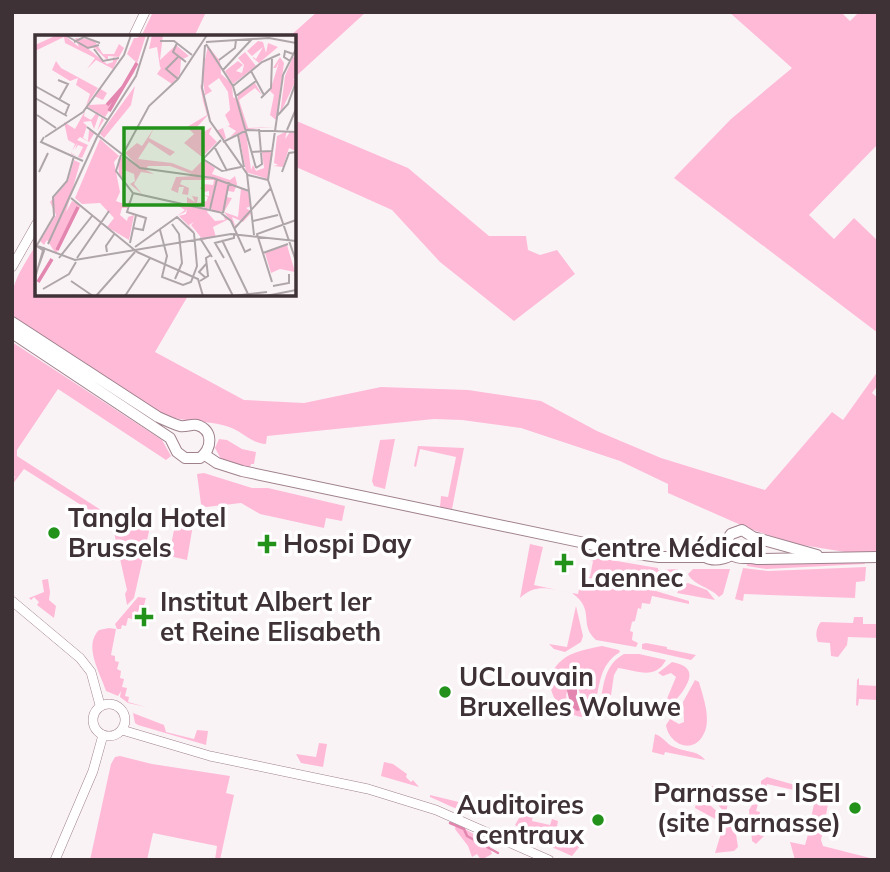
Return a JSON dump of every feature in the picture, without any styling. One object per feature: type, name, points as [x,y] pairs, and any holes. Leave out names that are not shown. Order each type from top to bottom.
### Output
[{"type":"street","points":[[134,35],[145,12]]},
{"type":"street","points":[[12,267],[35,227]]},
{"type":"street","points":[[12,322],[158,417],[183,427],[194,425],[206,431],[210,442],[205,455],[195,460],[185,458],[177,452],[170,438],[12,333]]},
{"type":"street","points":[[174,443],[183,427]]},
{"type":"street","points":[[205,455],[216,463],[242,471],[612,549],[659,557],[705,557],[729,550]]},
{"type":"street","points":[[729,550],[729,537],[737,531],[747,531],[753,537],[826,557]]},
{"type":"street","points":[[729,550],[740,559],[749,556],[755,547],[753,537]]},
{"type":"street","points":[[749,556],[757,559],[878,557]]},
{"type":"street","points":[[12,601],[80,658],[91,672],[100,705]]},
{"type":"street","points":[[122,730],[125,719],[121,709],[111,703],[100,705],[93,713],[92,723],[103,735],[111,736],[122,730],[210,756],[368,789],[436,810],[549,860]]},
{"type":"street","points":[[55,860],[93,771],[103,735]]},
{"type":"shaded area","points":[[153,12],[206,12],[195,35],[142,35]]},
{"type":"shaded area","points":[[317,12],[366,12],[296,76],[296,35],[291,35]]},
{"type":"shaded area","points":[[729,12],[841,12],[850,21],[859,12],[878,12],[878,144],[809,215],[834,239],[854,218],[878,241],[878,333],[674,178],[731,119],[792,68]]},
{"type":"shaded area","points":[[296,121],[408,168],[489,236],[526,236],[528,250],[540,255],[557,250],[575,274],[514,321],[440,262],[392,210],[296,167]]},
{"type":"shaded area","points":[[35,246],[35,296],[188,296],[155,352],[244,400],[304,403],[381,387],[468,390],[541,401],[597,431],[661,458],[765,490],[832,412],[843,420],[878,371],[878,385],[872,393],[878,398],[878,552],[845,552],[796,544],[750,529],[668,493],[668,484],[620,461],[521,428],[434,419],[267,436],[266,444],[226,426],[165,415],[156,412],[15,318],[12,308],[13,288]]},
{"type":"shaded area","points":[[12,342],[162,440],[171,456],[166,460],[58,389],[17,450],[17,456],[104,512],[117,513],[150,527],[134,598],[127,605],[127,590],[111,519],[107,516],[100,517],[24,469],[12,485],[15,477],[12,474]]},
{"type":"shaded area","points":[[219,439],[256,452],[254,464],[251,464],[250,468],[221,459],[215,448]]},
{"type":"shaded area","points":[[395,439],[385,489],[374,486],[372,481],[380,440]]},
{"type":"shaded area","points":[[418,446],[464,448],[452,509],[440,507],[441,496],[448,497],[456,457],[420,449],[416,467]]},
{"type":"shaded area","points":[[204,473],[252,488],[268,488],[345,506],[342,521],[326,518],[324,528],[260,514],[241,503],[206,507],[201,504],[197,474]]},
{"type":"shaded area","points":[[178,509],[190,513],[194,519],[187,560],[169,556]]},
{"type":"shaded area","points":[[530,544],[543,547],[534,585],[571,593],[538,589],[520,598]]},
{"type":"shaded area","points":[[587,556],[658,570],[678,569],[680,579],[672,588],[581,576],[590,577],[593,561],[584,559]]},
{"type":"shaded area","points":[[746,561],[863,561],[865,564],[766,569],[747,566]]},
{"type":"shaded area","points":[[866,567],[865,581],[856,582],[855,598],[744,594],[743,601],[735,599],[743,568],[768,571]]},
{"type":"shaded area","points":[[693,569],[730,569],[723,594],[719,597],[690,578],[688,574]]},
{"type":"shaded area","points":[[48,579],[49,600],[56,606],[54,618],[37,605],[39,602],[34,597],[31,600],[29,598],[44,592],[42,580]]},
{"type":"shaded area","points":[[581,580],[646,588],[689,601],[689,604],[652,596],[650,604],[642,603],[630,631],[633,632],[632,640],[638,643],[636,647],[596,640],[588,628],[583,605],[572,593],[578,594]]},
{"type":"shaded area","points":[[688,583],[707,590],[715,600],[677,593],[681,586]]},
{"type":"shaded area","points":[[138,597],[146,598],[144,605],[140,605],[138,612],[134,611],[132,619],[128,618],[126,626],[122,625],[121,629],[117,629],[115,624]]},
{"type":"shaded area","points":[[576,606],[583,636],[581,642],[565,652],[554,649],[549,644],[567,647]]},
{"type":"shaded area","points":[[854,617],[863,617],[863,624],[878,624],[878,638],[848,637],[847,645],[838,657],[831,656],[830,643],[817,640],[819,624],[853,623]]},
{"type":"shaded area","points":[[116,629],[111,655],[119,662],[117,669],[121,671],[120,678],[124,679],[122,687],[127,688],[125,696],[129,697],[128,702],[146,707],[128,703],[120,697],[121,691],[118,696],[106,691],[94,659],[92,644],[99,630]]},
{"type":"shaded area","points":[[642,644],[696,655],[691,660],[642,649]]},
{"type":"shaded area","points":[[602,646],[620,652],[603,671],[593,710],[583,717],[573,715],[558,703],[553,695],[551,677],[554,669],[570,655]],"holes":[[[577,675],[582,675],[577,685],[582,699],[589,703],[581,710],[569,703],[566,696]]]},
{"type":"shaded area","points":[[624,654],[639,654],[666,660],[656,670],[645,673],[618,668],[614,675],[611,695],[600,704],[609,669],[617,658]]},
{"type":"shaded area","points":[[672,662],[687,668],[689,679],[679,696],[666,708],[666,701],[676,677],[671,673],[663,676],[658,673]]},
{"type":"shaded area","points":[[582,674],[577,685],[577,695],[590,704],[577,711],[571,706],[566,687],[572,677]]},
{"type":"shaded area","points":[[859,678],[859,685],[878,686],[878,700],[859,699],[858,706],[856,705]]},
{"type":"shaded area","points":[[695,680],[699,682],[703,695],[707,724],[702,737],[686,746],[671,737],[666,725],[670,719],[679,724],[684,722],[683,702]]},
{"type":"shaded area","points":[[133,713],[164,725],[166,732],[194,739],[197,730],[208,731],[206,745],[138,725]]},
{"type":"shaded area","points":[[655,734],[671,746],[695,753],[705,760],[652,752]]},
{"type":"shaded area","points":[[319,743],[327,744],[323,767],[301,763],[296,754],[316,757]]},
{"type":"shaded area","points":[[115,757],[152,764],[230,776],[226,793],[234,795],[220,860],[215,860],[217,846],[153,833],[147,860],[90,860],[111,764]]},
{"type":"shaded area","points":[[384,762],[393,764],[407,774],[406,777],[419,787],[381,776]]},
{"type":"shaded area","points":[[767,777],[795,785],[831,789],[821,840],[823,846],[878,860],[795,860],[790,842],[805,845],[809,831],[820,832],[820,829],[809,827],[816,795],[767,784],[766,788],[761,787],[761,781]]},
{"type":"shaded area","points":[[712,786],[730,790],[726,814],[710,796]]},
{"type":"shaded area","points":[[699,789],[711,806],[735,828],[738,847],[734,851],[715,853],[723,827],[721,822],[695,808]]},
{"type":"shaded area","points":[[430,795],[508,811],[488,815],[468,813]]},
{"type":"shaded area","points":[[758,804],[756,811],[760,812],[756,834],[764,836],[756,844],[752,841],[749,810],[752,805]]},
{"type":"shaded area","points":[[533,815],[532,821],[550,825],[552,819],[558,821],[555,838],[580,846],[572,856],[538,841],[515,825],[519,818]]},
{"type":"shaded area","points":[[456,824],[488,842],[492,854],[481,860],[477,854],[472,857],[468,846],[455,829]]},
{"type":"waterway","points":[[450,823],[464,829],[467,836],[498,853]]},
{"type":"place","name":"Tangla Hotel Brussels","points":[[54,533]]},
{"type":"place","name":"Hospi Day","points":[[267,544]]},
{"type":"place","name":"Centre Médical Laennec","points":[[564,563]]},
{"type":"place","name":"Institut Albert Ier et Reine Elisabeth","points":[[144,617]]},
{"type":"place","name":"UCLouvain Bruxelles Woluwe","points":[[445,692]]},
{"type":"place","name":"Parnasse - ISEI (site Parnasse)","points":[[855,808]]},
{"type":"place","name":"Auditoires centraux","points":[[598,820]]}]
